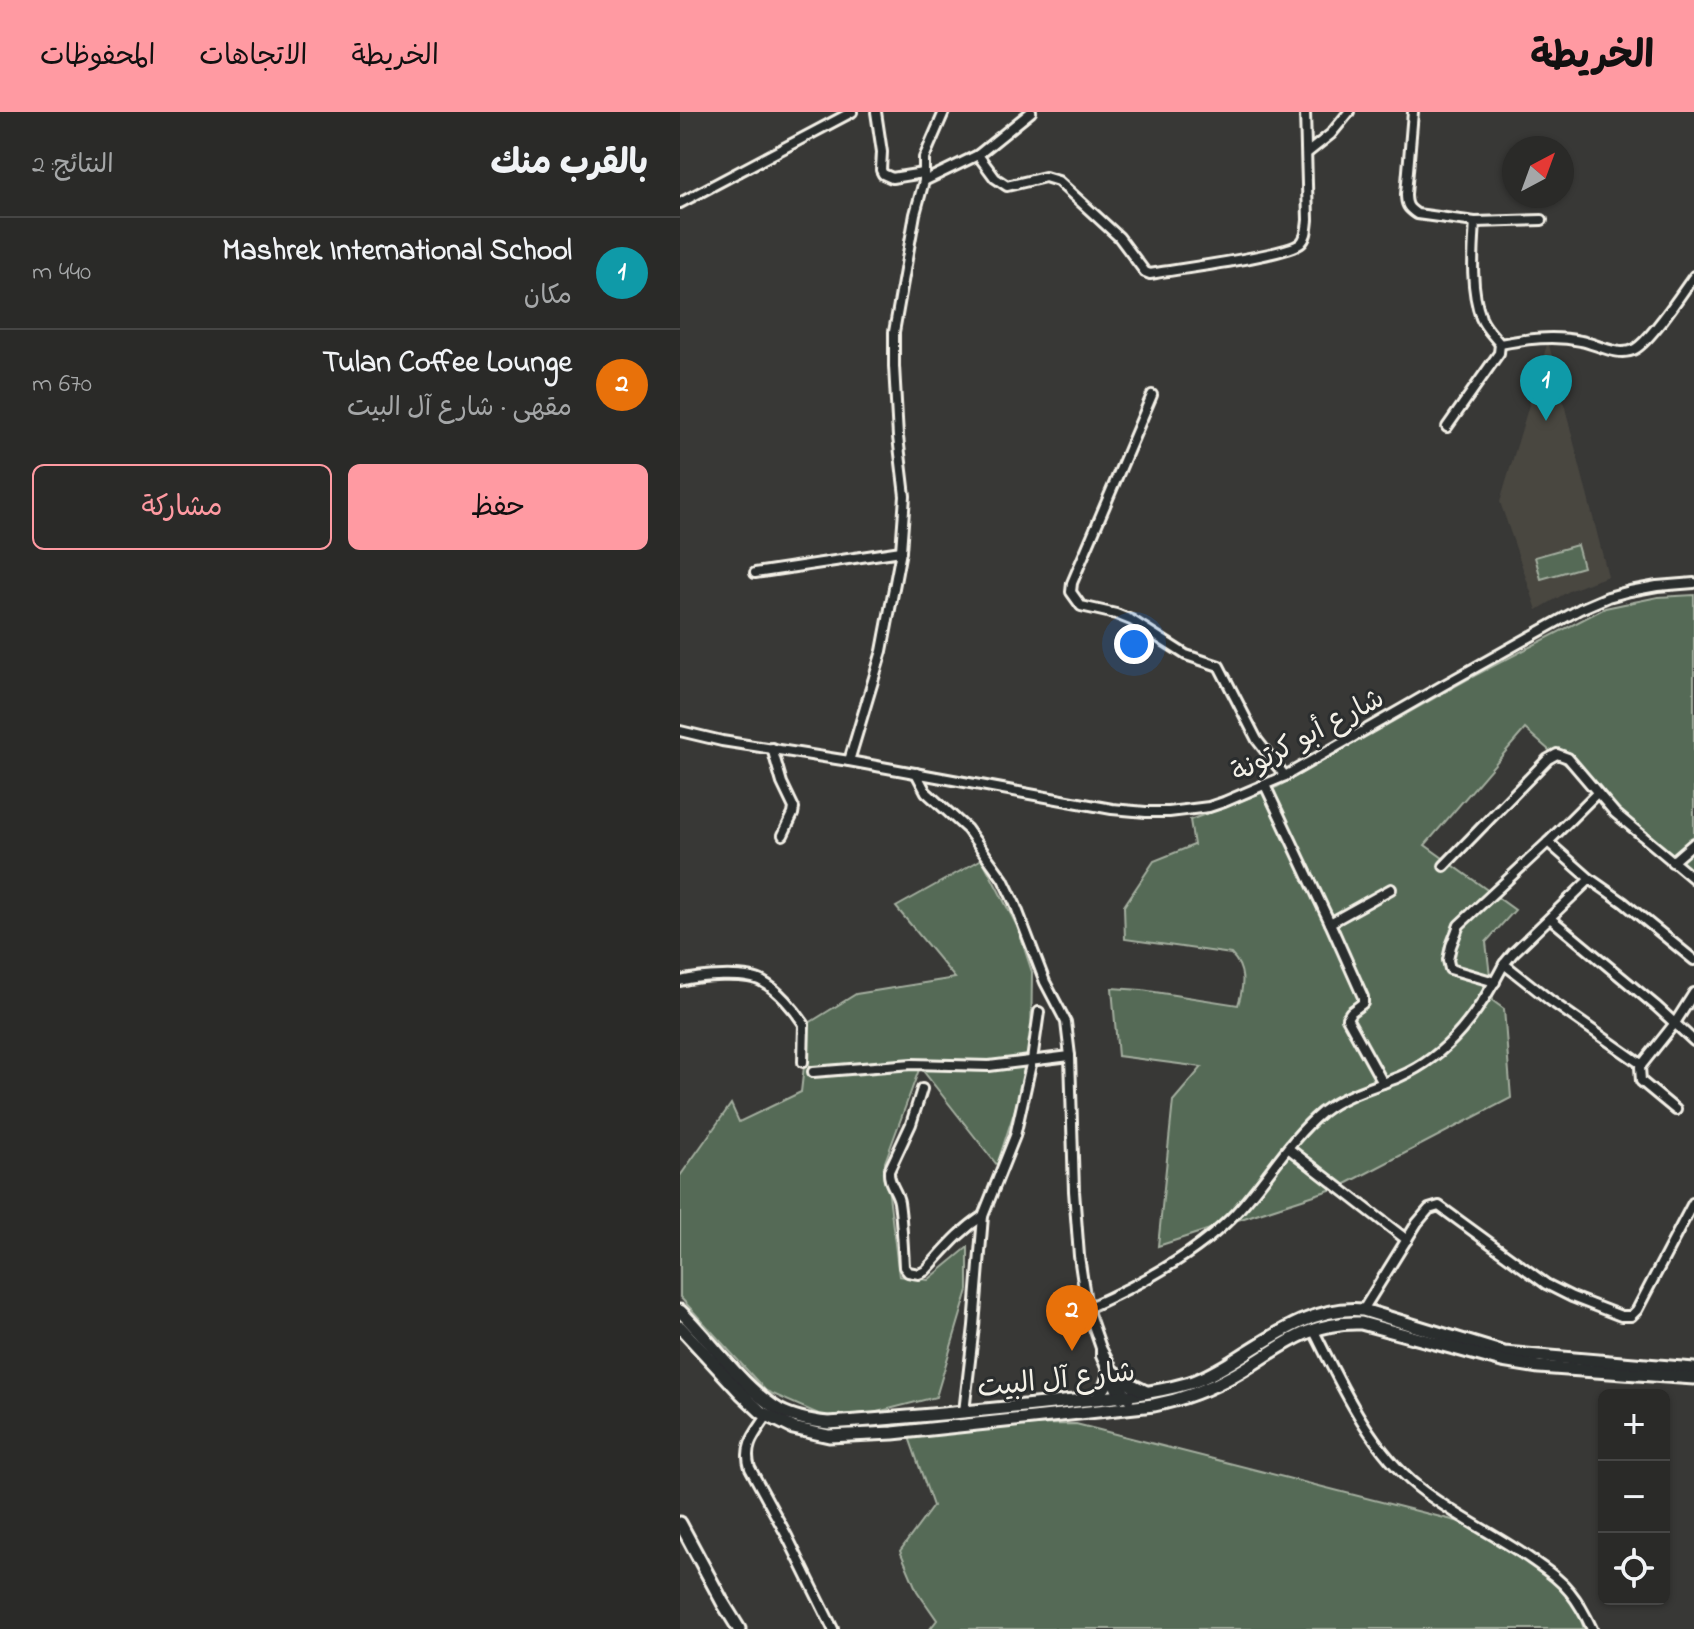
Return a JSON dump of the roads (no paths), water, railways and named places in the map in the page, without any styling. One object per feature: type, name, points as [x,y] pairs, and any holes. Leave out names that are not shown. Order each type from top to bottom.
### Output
[{"type":"street","points":[[680,203],[852,112]]},
{"type":"street","points":[[876,112],[882,152],[881,170],[892,178],[923,177],[978,155],[1031,112]]},
{"type":"street","points":[[849,761],[882,651],[901,551],[905,496],[898,437],[894,332],[924,158],[944,112]]},
{"type":"street","points":[[978,155],[995,178],[1007,186],[1045,177],[1058,181],[1119,237],[1145,272],[1150,274],[1266,254],[1302,243],[1308,220],[1305,112]]},
{"type":"street","points":[[1307,153],[1331,134],[1349,112]]},
{"type":"street","points":[[1413,112],[1406,204],[1410,209],[1417,214],[1475,222],[1542,220]]},
{"type":"street","points":[[1447,427],[1499,353],[1500,344],[1486,328],[1479,311],[1473,262],[1475,222]]},
{"type":"street","points":[[1500,344],[1558,337],[1620,353],[1631,351],[1650,335],[1694,276]]},
{"type":"street","points":[[1152,395],[1072,583],[1071,592],[1081,606],[1131,620],[1186,655],[1219,666],[1257,740],[1285,776]]},
{"type":"street","points":[[755,573],[901,551]]},
{"type":"street","name":"شارع أبو كرتونة","points":[[680,731],[1112,809],[1146,812],[1209,807],[1285,776],[1580,609],[1630,591],[1694,583]]},
{"type":"street","points":[[772,748],[782,783],[794,808],[783,835]]},
{"type":"street","points":[[1444,866],[1519,787],[1554,755],[1560,754],[1572,761],[1615,813],[1694,879]]},
{"type":"street","points":[[916,773],[926,792],[967,829],[1007,886],[1045,982],[1066,1022],[1079,1256],[1087,1308],[1101,1356],[1128,1408]]},
{"type":"street","points":[[1265,785],[1364,1001],[1347,1018],[1383,1083]]},
{"type":"street","points":[[1495,982],[1450,969],[1448,960],[1455,932],[1597,793]]},
{"type":"street","points":[[1548,842],[1694,960]]},
{"type":"street","points":[[1672,862],[1694,843]]},
{"type":"street","points":[[1087,1308],[1136,1285],[1212,1235],[1231,1218],[1306,1128],[1331,1105],[1420,1067],[1442,1051],[1474,1016],[1513,953],[1590,879]]},
{"type":"street","points":[[1330,923],[1391,889]]},
{"type":"street","points":[[1550,918],[1694,1041]]},
{"type":"street","points":[[1504,964],[1641,1064]]},
{"type":"street","points":[[680,981],[734,977],[764,982],[804,1024],[803,1062]]},
{"type":"street","points":[[1676,1110],[1641,1081],[1639,1073],[1641,1064],[1675,1023],[1694,993]]},
{"type":"street","points":[[964,1412],[983,1216],[1015,1136],[1039,1012]]},
{"type":"street","points":[[813,1072],[912,1064],[989,1066],[1070,1056]]},
{"type":"street","points":[[922,1089],[911,1124],[889,1171],[890,1183],[899,1204],[904,1267],[908,1272],[919,1274],[925,1271],[956,1237],[983,1216]]},
{"type":"street","points":[[1288,1148],[1407,1240]]},
{"type":"street","points":[[1363,1310],[1407,1240],[1429,1209],[1435,1206],[1442,1207],[1546,1284],[1600,1309],[1631,1316],[1693,1203]]},
{"type":"street","name":"شارع آل البيت","points":[[680,1311],[747,1383],[773,1405],[788,1414],[828,1423],[1123,1396],[1181,1386],[1200,1379],[1281,1332],[1318,1315],[1345,1309],[1363,1310],[1504,1353],[1694,1369]]},
{"type":"street","name":"شارع آل البيت","points":[[680,1327],[741,1393],[767,1416],[793,1428],[829,1436],[893,1433],[1175,1401],[1205,1390],[1313,1329],[1344,1322],[1361,1323],[1502,1361],[1539,1367],[1694,1378]]},
{"type":"street","points":[[1313,1329],[1362,1420],[1398,1470],[1433,1499],[1554,1576],[1569,1590],[1592,1629]]},
{"type":"street","points":[[1112,1374],[1146,1393]]},
{"type":"street","points":[[1097,1398],[1112,1374]]},
{"type":"street","points":[[767,1416],[746,1452],[746,1458],[833,1629]]},
{"type":"street","points":[[680,1523],[739,1629]]},
{"type":"place","name":"Mashrek International School","points":[[1546,421]]},
{"type":"place","name":"Tulan Coffee Lounge","points":[[1072,1351]]}]
